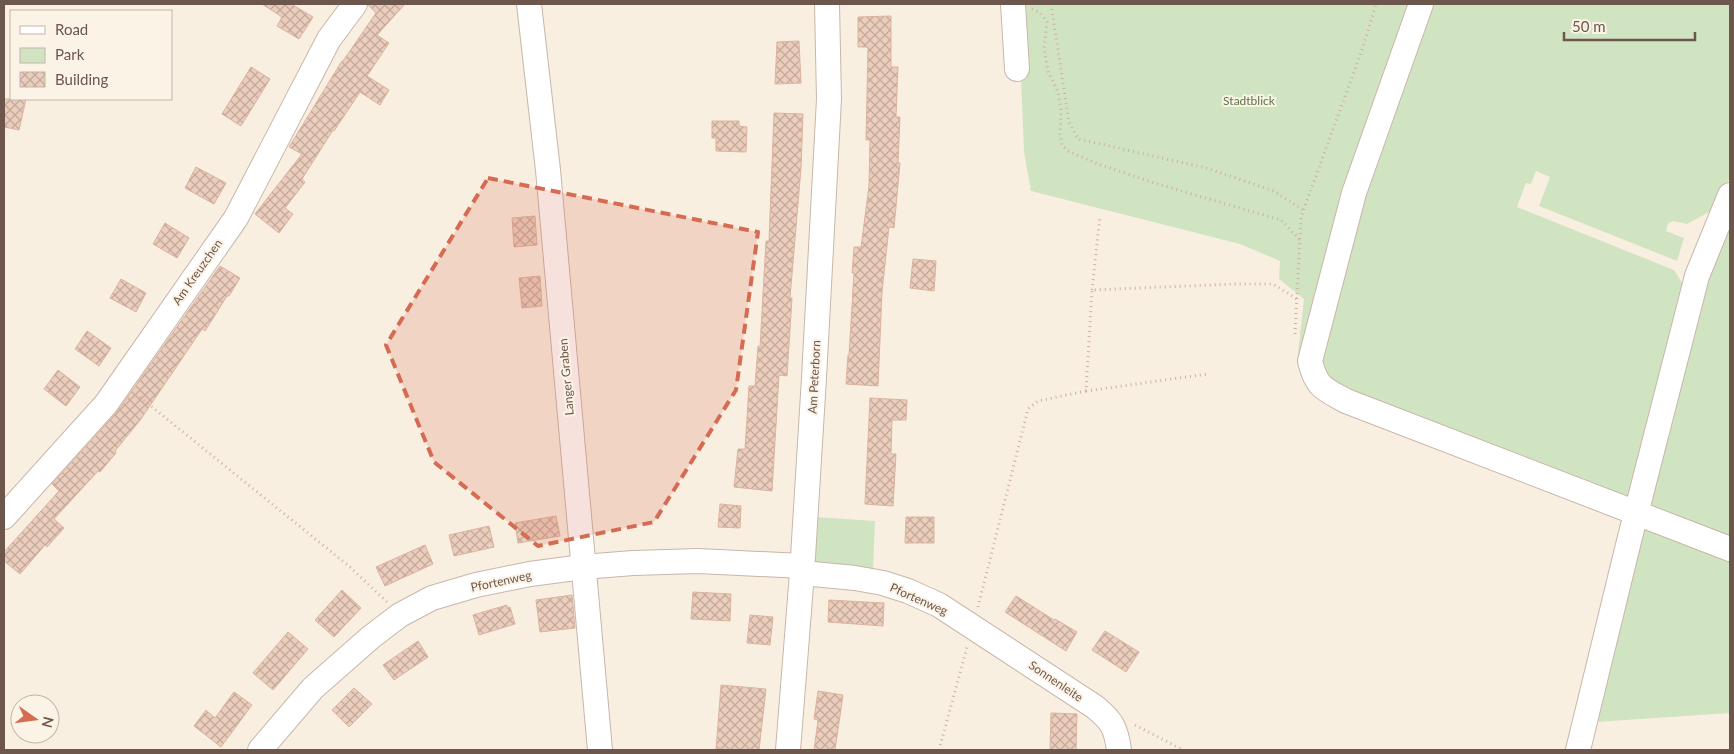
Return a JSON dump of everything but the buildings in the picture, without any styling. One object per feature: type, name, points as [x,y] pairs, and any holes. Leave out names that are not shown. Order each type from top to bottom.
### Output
[{"type":"street","name":"Am Kreuzchen","points":[[4,517],[106,404],[236,218],[329,39],[355,4]]},
{"type":"street","name":"Langer Graben","points":[[529,4],[548,170],[600,750]]},
{"type":"street","name":"Am Peterborn","points":[[788,750],[814,378],[828,99],[827,4]]},
{"type":"street","points":[[1421,4],[1354,193],[1310,361],[1314,376],[1324,389],[1346,401],[1730,549]]},
{"type":"street","points":[[1014,7],[1017,69]]},
{"type":"street","points":[[1578,750],[1697,276],[1730,195]]},
{"type":"street","name":"Pfortenweg","points":[[260,750],[313,688],[371,637],[400,615],[432,598],[476,585],[530,574],[633,563],[698,561],[802,569],[892,586],[939,605],[973,626]]},
{"type":"street","name":"Sonnenleite","points":[[973,626],[1110,719]]},
{"type":"street","points":[[1110,719],[1117,733],[1119,750]]},
{"type":"path","points":[[1052,4],[1068,122],[1078,139],[1206,168],[1274,191],[1303,210]]},
{"type":"path","points":[[1302,226],[1303,210],[1363,47],[1376,4]]},
{"type":"path","points":[[1014,7],[1034,9],[1047,22],[1044,48],[1048,71],[1058,92],[1062,145],[1068,151],[1092,162],[1154,183],[1281,220],[1301,241]]},
{"type":"path","points":[[1086,391],[1092,290],[1100,216]]},
{"type":"path","points":[[1092,290],[1273,284],[1297,299]]},
{"type":"path","points":[[973,626],[1028,409],[1038,401],[1086,391],[1208,374]]},
{"type":"path","points":[[121,382],[350,567],[400,615]]},
{"type":"path","points":[[939,750],[961,667]]},
{"type":"path","points":[[1110,719],[1118,716],[1183,750]]},
{"type":"highlighted area","points":[[488,178],[612,201],[758,232],[736,390],[654,522],[538,546],[434,462],[386,345]]},
{"type":"green space","name":"Stadtblick","points":[[1018,4],[1411,4],[1301,368],[1297,362],[1304,299],[1279,279],[1280,261],[1240,244],[1031,191],[1024,152]]},
{"type":"green space","points":[[1427,4],[1730,4],[1730,176],[1718,207],[1687,224],[1673,221],[1668,224],[1666,231],[1684,238],[1677,261],[1539,206],[1550,177],[1536,171],[1531,184],[1526,183],[1517,207],[1674,270],[1686,289],[1632,500],[1328,384],[1318,355],[1335,287]]},
{"type":"green space","points":[[1730,205],[1730,544],[1646,510],[1703,282]]},
{"type":"green space","points":[[815,517],[875,521],[873,571],[812,563]]},
{"type":"green space","points":[[1640,526],[1730,562],[1730,713],[1596,722]]}]
